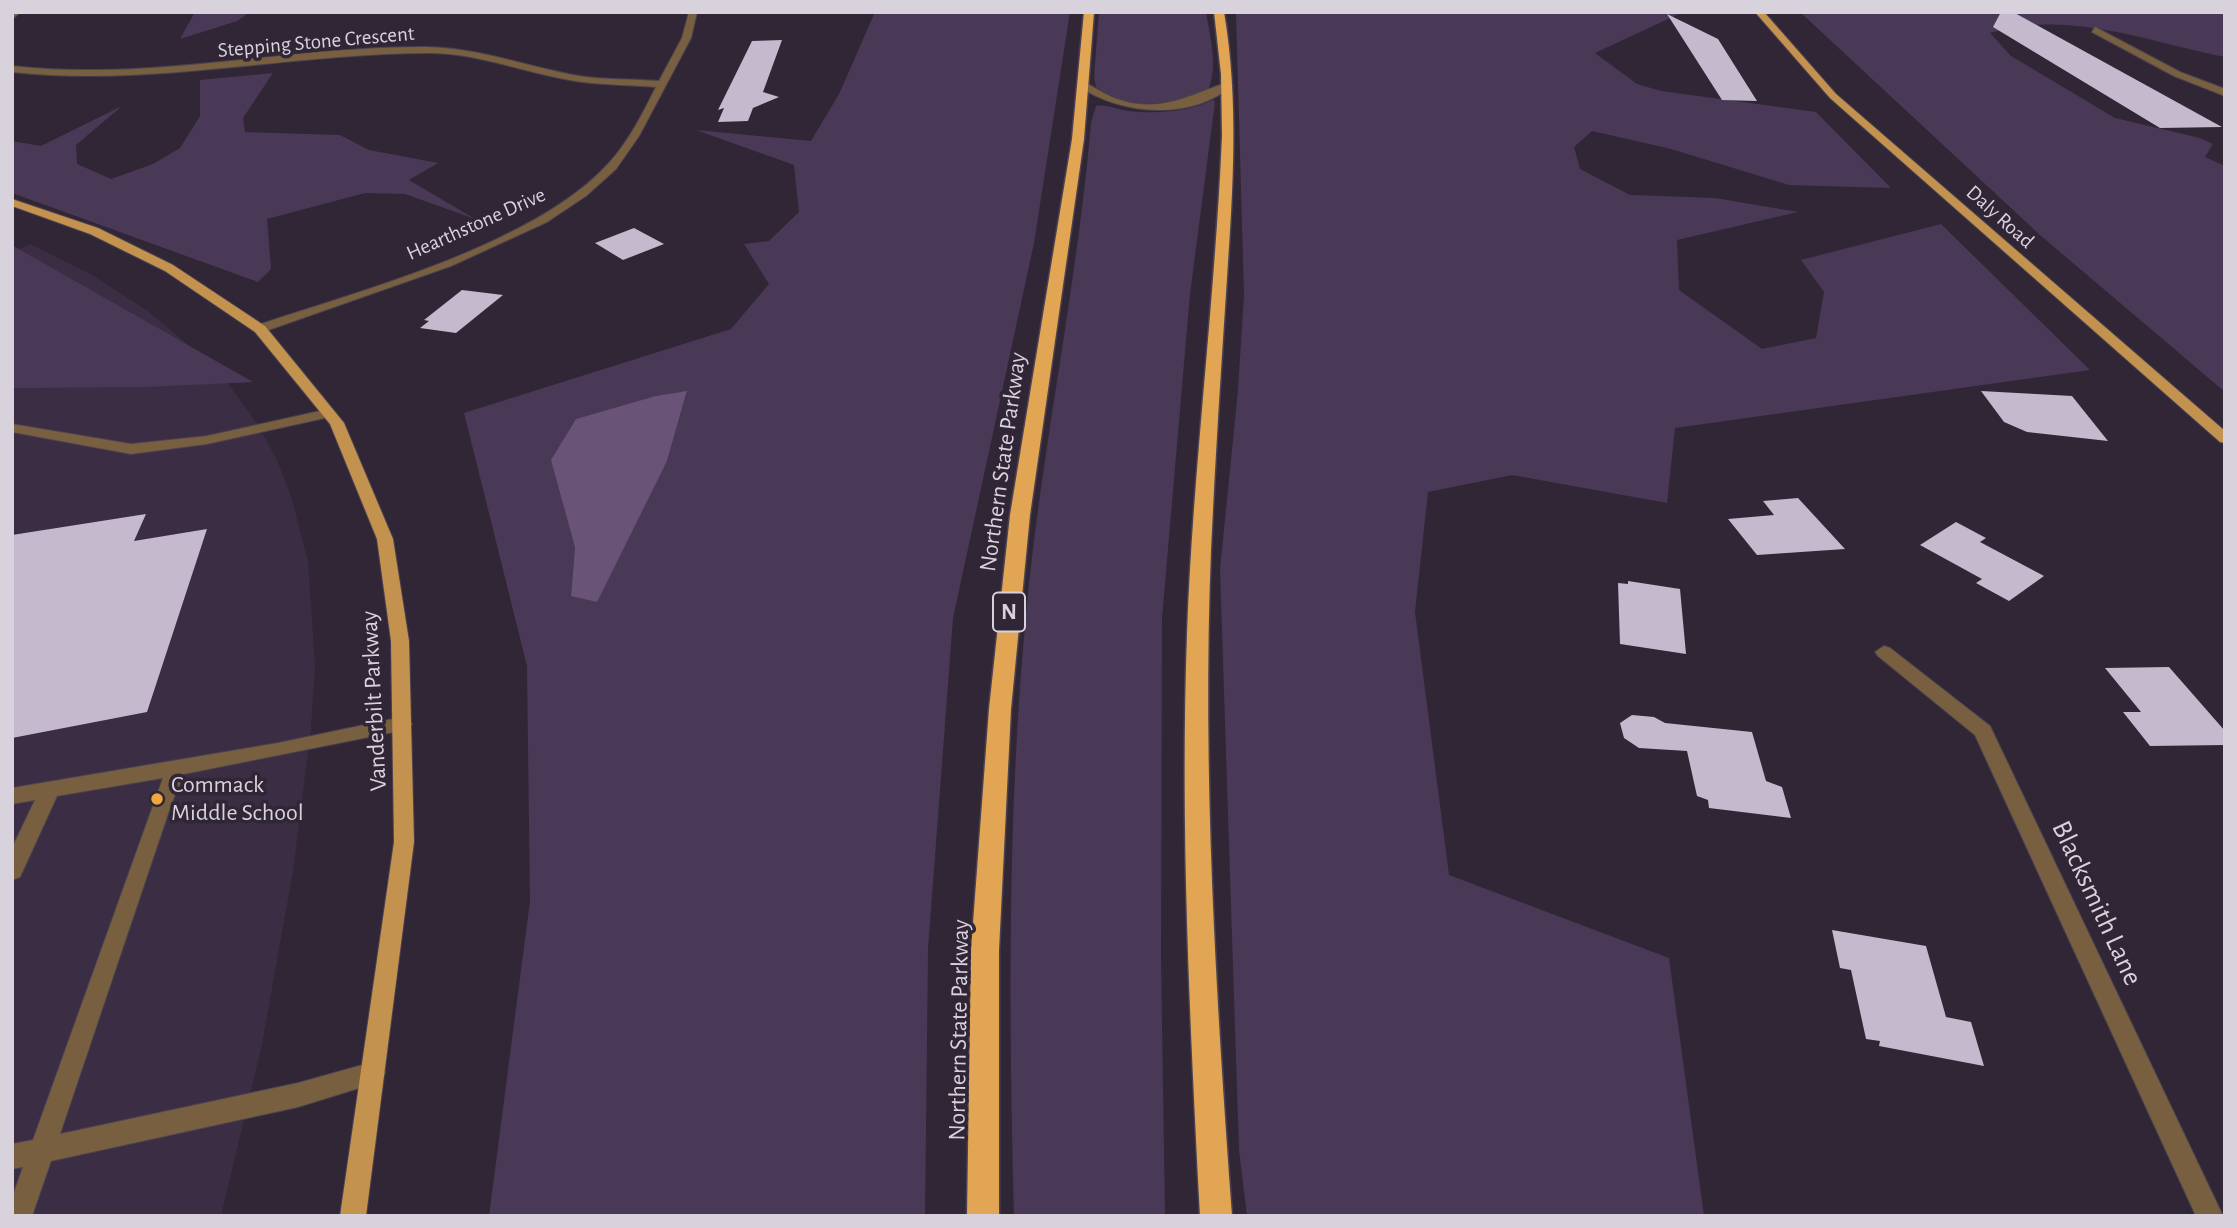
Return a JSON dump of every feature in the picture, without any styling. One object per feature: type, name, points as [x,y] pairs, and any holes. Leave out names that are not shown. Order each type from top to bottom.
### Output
[{"type":"highway","name":"Northern State Parkway","points":[[983,1216],[985,950],[1000,709],[1020,515],[1074,169],[1089,12]]},
{"type":"highway","points":[[1216,1216],[1200,922],[1196,707],[1201,551],[1228,161],[1228,85],[1219,12]]},
{"type":"main road","name":"Daly Road","points":[[1759,12],[1833,96],[2225,439]]},
{"type":"main road","name":"Vanderbilt Parkway","points":[[12,202],[94,231],[169,268],[260,329],[337,423],[385,539],[400,641],[404,842],[353,1216]]},
{"type":"street","points":[[12,16],[17,12]]},
{"type":"street","name":"Hearthstone Drive","points":[[260,329],[408,277],[498,240],[545,217],[582,193],[611,168],[633,136],[686,38],[693,12]]},
{"type":"street","points":[[2095,30],[2177,74],[2225,93]]},
{"type":"street","name":"Stepping Stone Crescent","points":[[12,69],[57,74],[148,72],[341,53],[428,50],[466,53],[581,79],[662,84]]},
{"type":"street","points":[[1083,85],[1109,100],[1146,107],[1194,102],[1228,85]]},
{"type":"street","points":[[12,428],[131,449],[207,440],[329,413]]},
{"type":"street","points":[[12,444],[32,432]]},
{"type":"street","name":"Blacksmith Lane","points":[[1884,652],[1983,731],[2210,1216]]},
{"type":"street","points":[[12,796],[278,750],[402,724]]},
{"type":"street","points":[[19,1216],[162,802],[178,766]]},
{"type":"street","points":[[12,871],[50,790]]},
{"type":"street","points":[[12,1157],[298,1095],[373,1073]]},
{"type":"shaded area","points":[[195,12],[250,12],[237,21],[180,39]]},
{"type":"shaded area","points":[[875,12],[1070,12],[1034,243],[953,618],[928,949],[925,1216],[489,1216],[530,901],[527,666],[464,413],[731,329],[769,284],[744,244],[769,241],[799,212],[794,165],[696,130],[811,141],[839,94]],"holes":[[[687,392],[667,461],[629,533],[571,596],[575,547]]]},
{"type":"shaded area","points":[[1099,12],[1206,12],[1213,63],[1207,92],[1179,100],[1136,103],[1109,95],[1096,87],[1094,77]]},
{"type":"shaded area","points":[[1236,12],[1681,13],[1595,53],[1637,84],[1661,91],[1816,112],[1891,188],[1789,185],[1671,149],[1592,131],[1574,147],[1580,169],[1630,195],[1715,198],[1798,212],[1677,240],[1679,290],[1762,349],[1816,338],[1824,292],[1801,260],[1941,224],[2090,370],[1675,428],[1667,503],[1512,475],[1428,492],[1415,612],[1449,875],[1669,958],[1704,1216],[1247,1216],[1239,1150],[1220,569],[1238,390],[1244,295]]},
{"type":"shaded area","points":[[1800,12],[2225,12],[2225,57],[2137,36],[2079,26],[2020,27],[1990,33],[2011,56],[2115,118],[2200,138],[2213,144],[2205,157],[2225,166],[2225,392],[2040,235]]},
{"type":"shaded area","points":[[273,73],[243,118],[245,132],[340,135],[369,150],[438,163],[409,180],[475,219],[405,194],[365,193],[267,219],[271,269],[258,282],[12,193],[12,141],[41,146],[122,106],[76,145],[77,164],[111,179],[153,164],[180,148],[200,116],[200,80]]},
{"type":"shaded area","points":[[1213,100],[1215,102],[1190,294],[1162,618],[1161,958],[1165,1216],[1014,1216],[1011,916],[1020,690],[1033,554],[1077,246],[1091,123],[1096,106],[1161,112],[1183,110]]},
{"type":"shaded area","name":"Commack Middle School","points":[[30,244],[92,275],[148,311],[206,360],[229,385],[258,425],[277,460],[291,496],[308,562],[315,667],[311,727],[293,871],[262,1044],[221,1216],[12,1216],[12,252]]},
{"type":"shaded area","points":[[12,246],[253,382],[146,387],[12,388]]},
{"type":"shaded area","points":[[687,391],[667,461],[597,602],[571,596],[575,547],[551,460],[576,419],[656,396]]},
{"type":"building","points":[[2001,12],[2013,12],[2222,127],[2160,128],[1993,27]]},
{"type":"building","points":[[1667,14],[1718,39],[1757,101],[1722,100]]},
{"type":"building","points":[[782,40],[763,92],[779,97],[753,108],[748,121],[718,122],[724,108],[718,110],[752,41]]},
{"type":"building","points":[[634,228],[664,244],[623,260],[595,243]]},
{"type":"building","points":[[462,290],[503,295],[456,333],[420,328],[429,321],[424,320]]},
{"type":"building","points":[[1981,391],[2072,396],[2108,441],[2027,432],[2004,422]]},
{"type":"building","points":[[1798,498],[1845,549],[1757,555],[1728,519],[1774,515],[1763,501]]},
{"type":"building","points":[[146,514],[134,541],[207,529],[147,712],[12,738],[12,535]]},
{"type":"building","points":[[1956,522],[1986,538],[1980,542],[2044,576],[2009,601],[1976,583],[1982,579],[1920,545]]},
{"type":"building","points":[[1628,581],[1680,589],[1686,654],[1620,644],[1618,583],[1628,584]]},
{"type":"building","points":[[2169,667],[2225,731],[2225,745],[2150,746],[2123,712],[2141,712],[2105,668]]},
{"type":"building","points":[[1632,715],[1654,717],[1665,723],[1752,732],[1766,781],[1782,787],[1791,818],[1709,808],[1708,800],[1697,796],[1687,751],[1639,748],[1624,738],[1620,723]]},
{"type":"building","points":[[1832,930],[1926,946],[1946,1017],[1971,1022],[1984,1066],[1879,1046],[1880,1041],[1866,1039],[1851,970],[1840,968]]},
{"type":"place","name":"Commack Middle School","points":[[157,799]]}]
